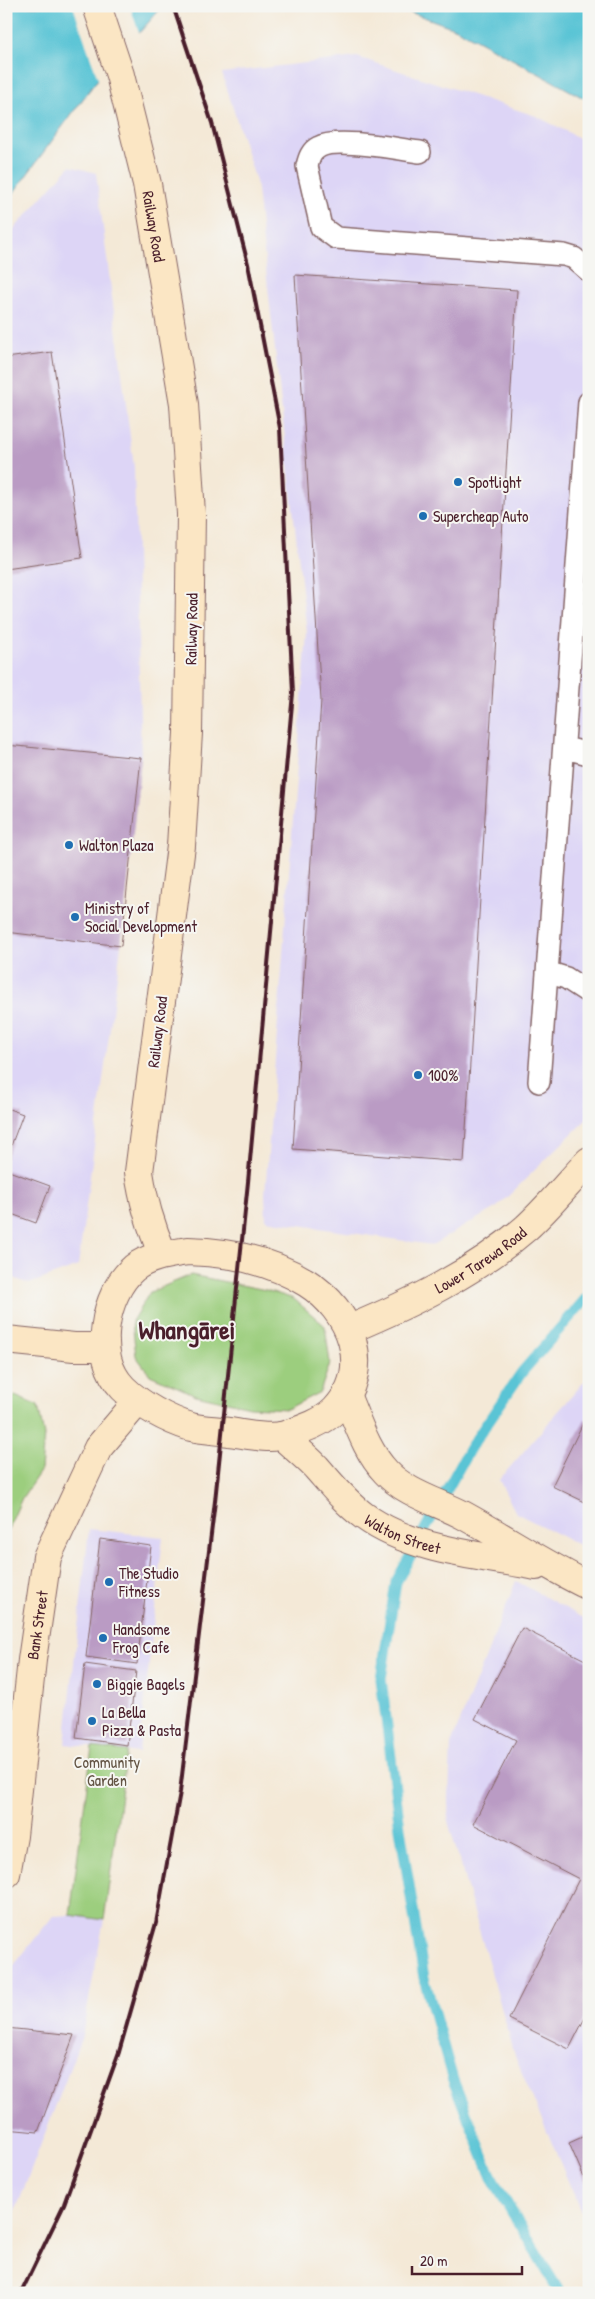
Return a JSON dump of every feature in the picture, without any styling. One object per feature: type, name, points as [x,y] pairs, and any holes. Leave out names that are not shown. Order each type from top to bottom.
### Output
[{"type":"main road","name":"Railway Road","points":[[97,6],[120,75],[147,184],[182,394],[191,514],[188,733],[181,846],[139,1172],[143,1200],[163,1255]]},
{"type":"main road","name":"Lower Tarewa Road","points":[[350,1329],[441,1287],[486,1260],[527,1227],[589,1161]]},
{"type":"main road","points":[[188,1251],[213,1252],[262,1263],[307,1283],[331,1302],[350,1329],[357,1356],[355,1375],[346,1394],[335,1410],[315,1424],[282,1436],[248,1434],[191,1427],[138,1400],[122,1387],[110,1368],[105,1347],[106,1326],[110,1308],[126,1276],[136,1267],[163,1255],[188,1251]]},
{"type":"main road","points":[[6,1340],[74,1347],[105,1347]]},
{"type":"main road","name":"Walton Street","points":[[346,1394],[366,1442],[386,1473],[406,1487],[463,1515],[497,1548]]},
{"type":"main road","name":"Bank Street","points":[[6,1874],[13,1836],[32,1660],[46,1557],[98,1448],[138,1400]]},
{"type":"main road","name":"Walton Street","points":[[282,1436],[314,1466],[338,1494],[364,1516],[393,1534],[429,1546],[497,1548],[589,1586]]},
{"type":"lane","points":[[420,152],[342,143],[319,147],[309,157],[307,166],[321,227],[336,238],[564,255],[574,258],[589,271]]},
{"type":"lane","points":[[539,1082],[565,748],[584,542],[589,402]]},
{"type":"lane","points":[[565,748],[589,754]]},
{"type":"lane","points":[[547,972],[566,978],[589,993]]},
{"type":"shaded area","points":[[357,57],[536,116],[589,143],[589,1117],[497,1207],[432,1245],[266,1220],[265,1194],[307,633],[256,181],[222,73]]},
{"type":"shaded area","points":[[70,166],[96,173],[134,467],[141,758],[121,946],[78,1266],[29,1284],[6,1275],[6,238]]},
{"type":"shaded area","points":[[589,1376],[589,1550],[516,1513],[499,1480]]},
{"type":"shaded area","points":[[89,1529],[163,1537],[139,1753],[65,1744]]},
{"type":"shaded area","points":[[516,1581],[589,1621],[589,2230],[516,2059],[448,1821],[451,1744]]},
{"type":"shaded area","points":[[70,1915],[104,1920],[82,2036],[6,2236],[6,1975],[53,1916]]},
{"type":"green space","points":[[191,1275],[266,1290],[294,1299],[325,1326],[330,1363],[320,1392],[287,1409],[250,1407],[196,1395],[150,1375],[136,1356],[132,1321],[150,1292]]},
{"type":"green space","points":[[6,1392],[38,1406],[44,1435],[41,1470],[22,1498],[6,1534]]},
{"type":"green space","name":"Community Garden","points":[[92,1747],[127,1751],[104,1920],[70,1915]]},
{"type":"water","points":[[11,6],[163,6],[94,84],[6,203],[6,12]]},
{"type":"water","points":[[393,6],[589,6],[589,101],[457,29]]},
{"type":"pier","points":[[73,6],[130,6],[140,36],[99,82]]},
{"type":"building","points":[[295,275],[517,290],[464,1162],[293,1149],[321,700]]},
{"type":"building","points":[[52,352],[82,558],[6,569],[6,358]]},
{"type":"building","name":"Walton Plaza","points":[[6,745],[141,758],[121,946],[6,932]]},
{"type":"building","points":[[6,1108],[23,1114],[6,1159]]},
{"type":"building","points":[[6,1170],[50,1186],[36,1223],[6,1212]]},
{"type":"building","points":[[585,1419],[589,1421],[589,1504],[552,1486]]},
{"type":"building","points":[[100,1539],[151,1546],[137,1664],[86,1657]]},
{"type":"building","points":[[522,1628],[589,1662],[589,2010],[569,2049],[509,2019],[579,1879],[473,1824],[516,1740],[475,1719]]},
{"type":"building","points":[[85,1664],[136,1671],[127,1745],[76,1738]]},
{"type":"building","points":[[6,2028],[74,2035],[38,2132],[6,2129]]},
{"type":"building","points":[[589,2134],[589,2189],[569,2143]]},
{"type":"waterway","points":[[560,2293],[493,2180],[453,2080],[424,1978],[400,1828],[381,1679],[396,1582],[470,1448],[522,1372],[589,1295]]},
{"type":"railway","points":[[21,2293],[64,2204],[119,2052],[156,1923],[180,1792],[215,1501],[248,1182],[293,693],[280,428],[248,264],[212,123],[173,6]]},
{"type":"place","name":"Spotlight","points":[[458,482]]},
{"type":"place","name":"Supercheap Auto","points":[[423,516]]},
{"type":"place","name":"Walton Plaza","points":[[69,845]]},
{"type":"place","name":"Ministry of Social Development","points":[[75,917]]},
{"type":"place","name":"100%","points":[[418,1075]]},
{"type":"place","name":"The Studio Fitness","points":[[109,1582]]},
{"type":"place","name":"Handsome Frog Cafe","points":[[103,1638]]},
{"type":"place","name":"Biggie Bagels","points":[[97,1684]]},
{"type":"place","name":"La Bella Pizza & Pasta","points":[[92,1721]]},
{"type":"district","name":"Whangārei","points":[[187,1329]]}]
